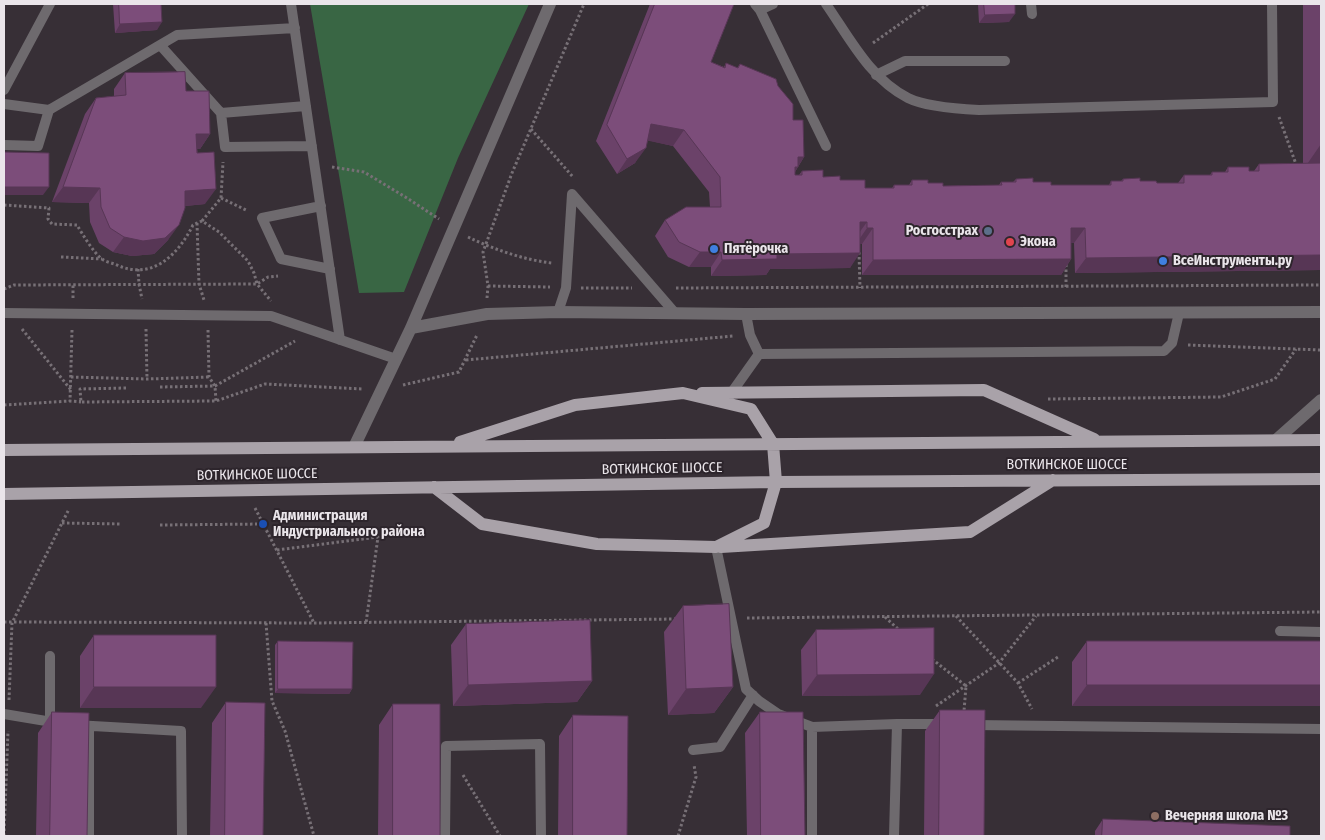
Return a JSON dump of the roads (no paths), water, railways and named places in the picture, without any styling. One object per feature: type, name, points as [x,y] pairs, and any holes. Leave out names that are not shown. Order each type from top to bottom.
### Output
[{"type":"main road","points":[[448,446],[574,405],[683,393],[984,390],[1099,442]]},
{"type":"main road","points":[[683,393],[751,409],[773,444],[776,482],[764,523],[716,547]]},
{"type":"main road","name":"ВОТКИНСКОЕ ШОССЕ","points":[[4,450],[1321,440]]},
{"type":"main road","name":"ВОТКИНСКОЕ ШОССЕ","points":[[4,494],[776,482],[1321,479]]},
{"type":"main road","points":[[434,487],[482,524],[597,544],[716,547],[970,532],[1054,480]]},
{"type":"street","points":[[354,446],[411,328],[550,4]]},
{"type":"street","points":[[411,328],[487,314],[558,312],[746,314],[1321,312]]},
{"type":"street","points":[[1276,440],[1321,400]]},
{"type":"lane","points":[[4,90],[50,4]]},
{"type":"lane","points":[[291,4],[340,340]]},
{"type":"lane","points":[[773,4],[758,7],[826,146]]},
{"type":"lane","points":[[826,4],[876,75],[908,98],[943,107],[979,110],[1273,102],[1272,4]]},
{"type":"lane","points":[[4,104],[50,110],[177,35],[295,28]]},
{"type":"lane","points":[[160,45],[220,113],[225,146],[312,146]]},
{"type":"lane","points":[[876,75],[905,61],[1005,61]]},
{"type":"lane","points":[[220,113],[306,106]]},
{"type":"lane","points":[[4,145],[38,146],[50,110]]},
{"type":"lane","points":[[558,312],[566,288],[572,194],[675,313]]},
{"type":"lane","points":[[321,206],[262,218],[281,259],[330,269]]},
{"type":"lane","points":[[7,313],[271,316],[396,359]]},
{"type":"lane","points":[[759,354],[1164,351],[1172,343],[1179,313]]},
{"type":"lane","points":[[746,314],[750,335],[759,354]]},
{"type":"lane","points":[[732,392],[759,354]]},
{"type":"lane","points":[[716,547],[746,689],[778,714],[812,727],[958,724],[1321,729]]},
{"type":"lane","points":[[1280,631],[1321,632]]},
{"type":"lane","points":[[50,656],[50,723]]},
{"type":"lane","points":[[693,750],[720,747],[753,695]]},
{"type":"lane","points":[[6,714],[50,723],[181,731],[182,836]]},
{"type":"lane","points":[[894,836],[897,724]]},
{"type":"lane","points":[[89,726],[89,836]]},
{"type":"lane","points":[[812,727],[812,836]]},
{"type":"lane","points":[[445,836],[446,746],[540,744],[541,836]]},
{"type":"place","name":"Росгосстрах","points":[[988,231]]},
{"type":"place","name":"Экона","points":[[1010,242]]},
{"type":"place","name":"Пятёрочка","points":[[714,249]]},
{"type":"place","name":"ВсеИнструменты.ру","points":[[1163,261]]},
{"type":"place","name":"Администрация Индустриального района","points":[[263,524]]},
{"type":"place","name":"Вечерняя школа №3","points":[[1155,816]]}]
